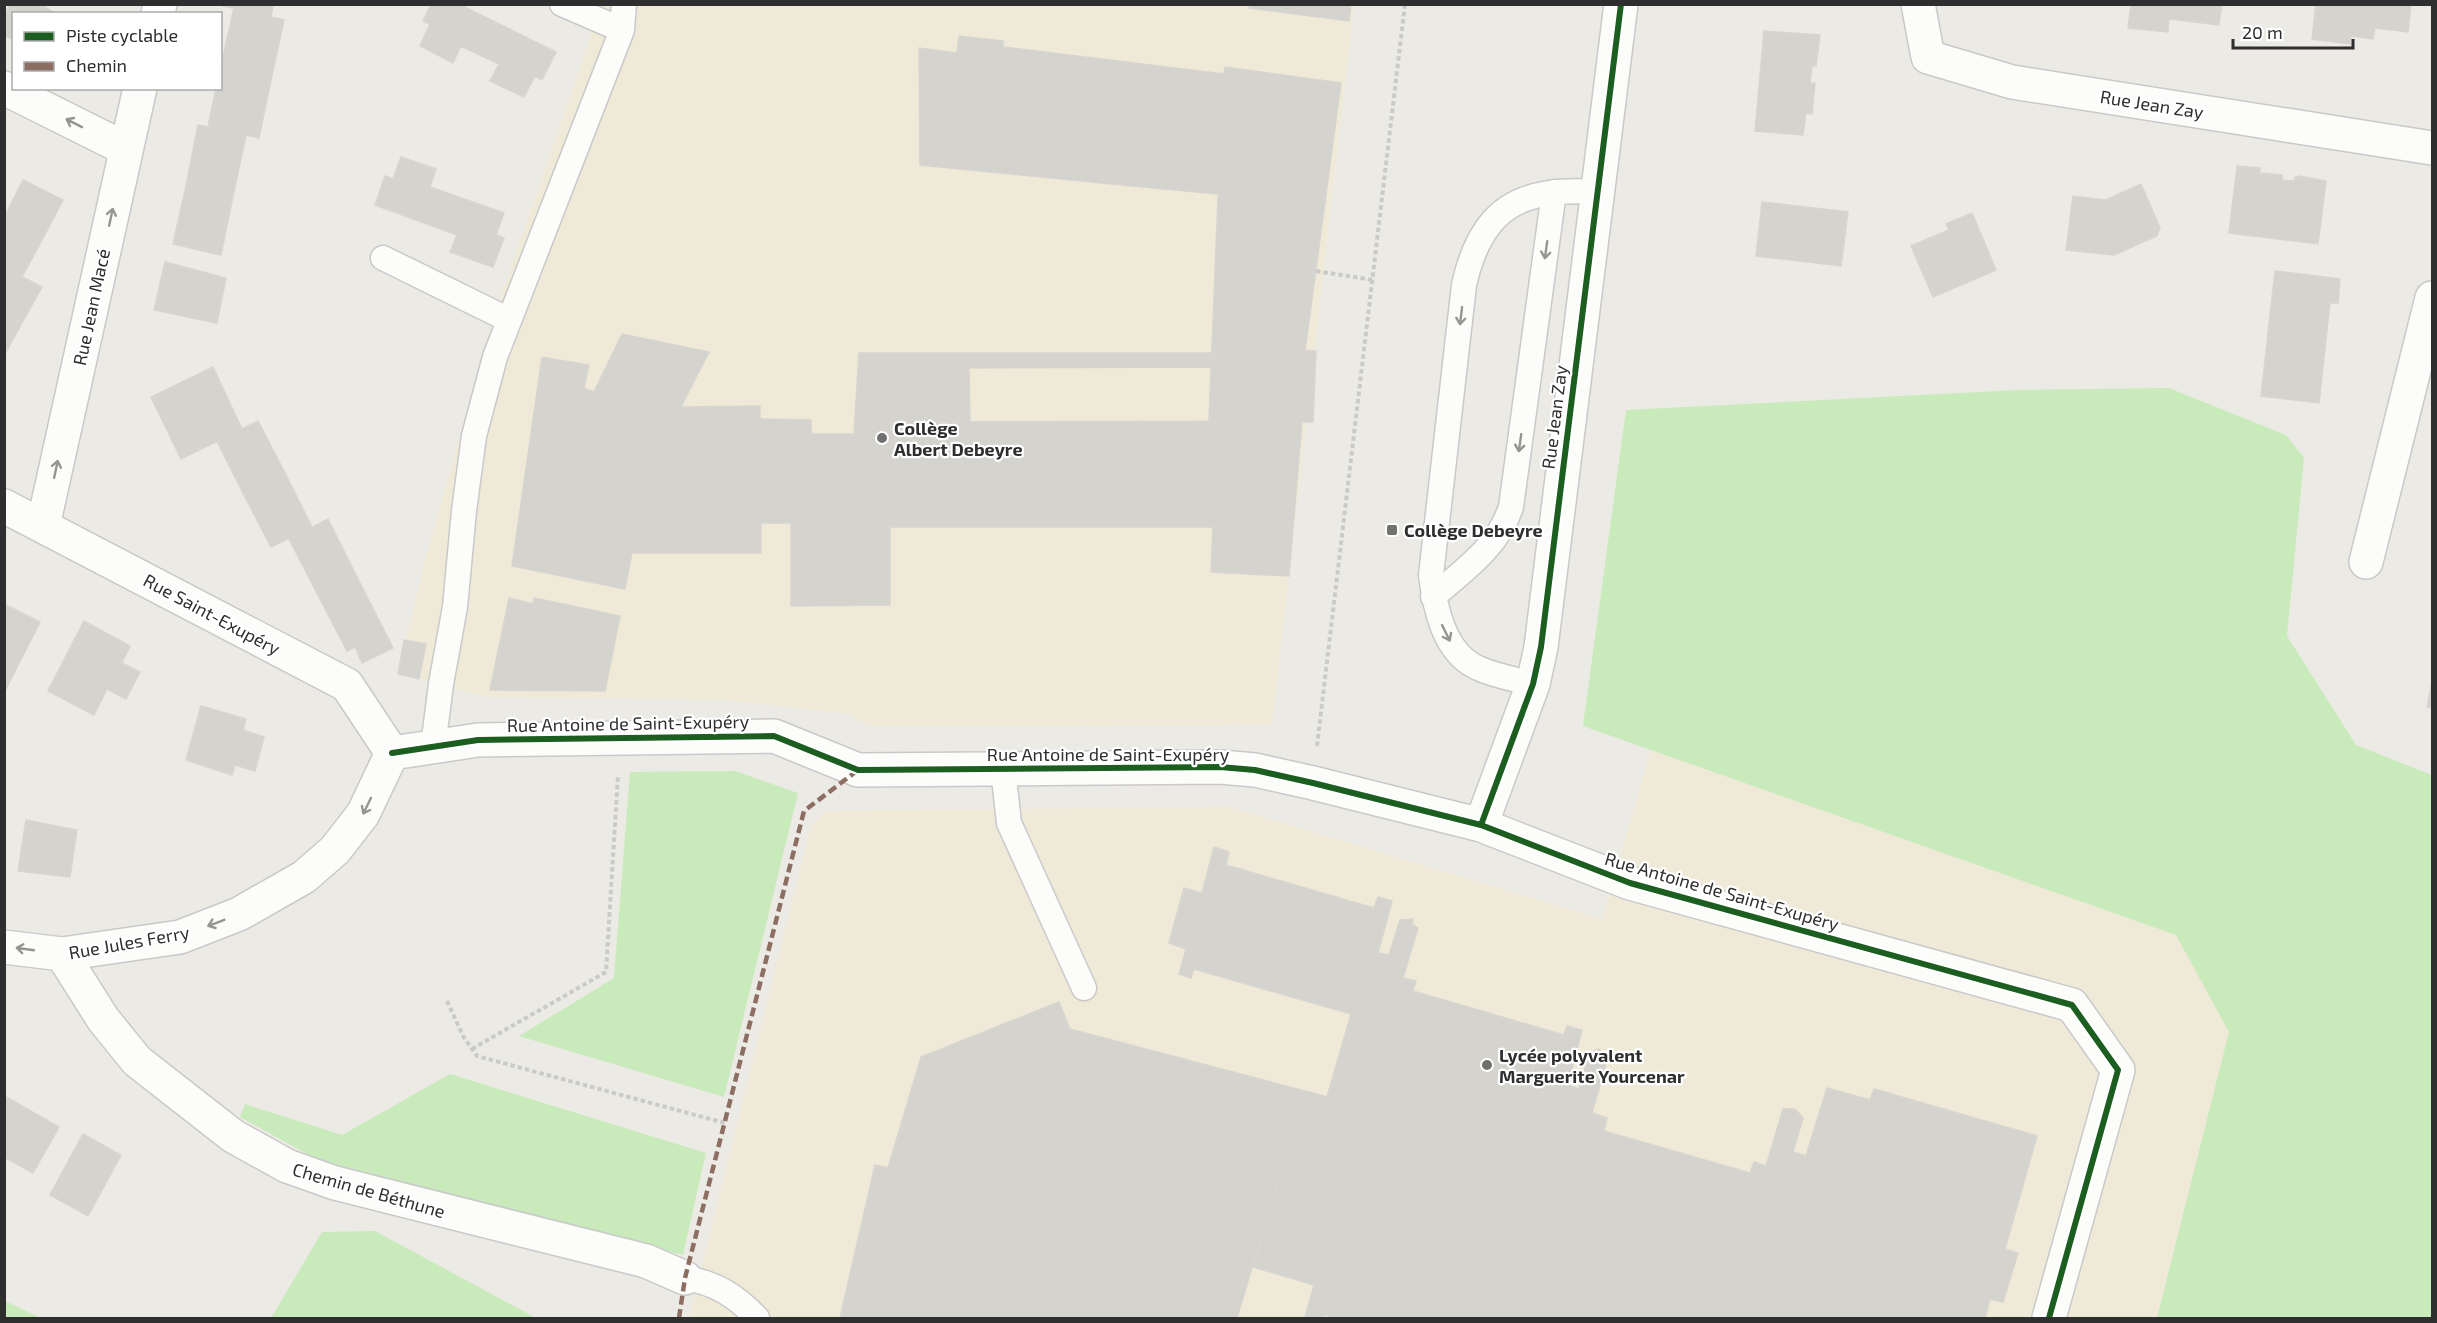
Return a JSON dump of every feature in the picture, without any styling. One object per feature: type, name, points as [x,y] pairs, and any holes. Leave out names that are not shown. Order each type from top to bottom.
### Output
[{"type":"street","name":"Rue Jean Zay","points":[[1481,825],[1533,684],[1543,636],[1621,4]]},
{"type":"street","name":"Rue Jean Zay","points":[[1918,4],[1928,57],[2012,82],[2433,148]]},
{"type":"street","points":[[4,88],[126,149]]},
{"type":"street","name":"Rue Jean Macé","points":[[43,526],[140,90]]},
{"type":"street","points":[[2366,562],[2433,298]]},
{"type":"street","name":"Rue Saint-Exupéry","points":[[4,506],[347,685],[392,753]]},
{"type":"street","name":"Rue Antoine de Saint-Exupéry","points":[[392,753],[478,740],[774,736],[858,770],[1220,767],[1255,770],[1481,825],[1629,883],[2072,1005],[2118,1071],[2049,1318]]},
{"type":"street","name":"Rue Jules Ferry","points":[[4,947],[62,954],[180,937],[239,914],[304,877],[334,850],[363,814],[392,753]]},
{"type":"street","name":"Chemin de Béthune","points":[[62,954],[103,1019],[137,1061],[233,1136],[287,1166],[335,1183],[646,1261],[686,1278]]},
{"type":"lane","points":[[562,4],[622,30]]},
{"type":"lane","points":[[433,747],[441,684],[455,607],[474,436],[495,357],[622,30],[624,4]]},
{"type":"lane","points":[[1533,684],[1479,669],[1466,661],[1446,634],[1434,597],[1431,575],[1463,296],[1470,258],[1483,231],[1505,209],[1534,196],[1554,192],[1596,192]]},
{"type":"lane","points":[[1434,597],[1487,550],[1498,537],[1511,507],[1554,192]]},
{"type":"lane","points":[[383,258],[510,320]]},
{"type":"lane","points":[[1003,769],[1009,823],[1084,988]]},
{"type":"lane","points":[[686,1278],[702,1281],[738,1298],[757,1318]]},
{"type":"path","points":[[1313,783],[1406,4]]},
{"type":"path","points":[[1316,271],[1373,280]]},
{"type":"path","points":[[472,1049],[606,972],[621,738]]},
{"type":"path","points":[[447,1001],[477,1056],[725,1123]]},
{"type":"shaded area","name":"Collège Albert Debeyre","points":[[602,5],[1354,5],[1272,725],[869,726],[849,714],[726,700],[489,697],[398,674],[426,557],[493,319]]},
{"type":"shaded area","name":"Lycée polyvalent Marguerite Yourcenar","points":[[1651,750],[2176,935],[2229,1032],[2157,1318],[689,1318],[811,826],[826,811],[1230,807],[1602,919]]},
{"type":"green space","points":[[2169,388],[2286,435],[2304,458],[2287,636],[2356,745],[2432,775],[2432,1318],[2157,1318],[2229,1032],[2176,935],[1583,726],[1626,410],[2019,390]]},
{"type":"green space","points":[[735,771],[798,793],[724,1097],[519,1036],[614,978],[630,772]]},
{"type":"green space","points":[[450,1074],[706,1153],[683,1255],[320,1161],[240,1117],[245,1104],[342,1135]]},
{"type":"green space","points":[[375,1231],[536,1318],[271,1318],[322,1232]]},
{"type":"green space","points":[[5,1301],[41,1318],[5,1318]]},
{"type":"building","points":[[10,4],[40,4],[53,12],[12,12],[12,39],[4,35],[4,16]]},
{"type":"building","points":[[224,4],[273,4],[271,17],[223,6]]},
{"type":"building","points":[[431,4],[459,4],[556,52],[542,80],[535,76],[524,97],[490,81],[499,64],[461,46],[453,63],[420,46],[430,24],[423,21]]},
{"type":"building","points":[[1250,4],[1351,4],[1349,21],[1249,8]]},
{"type":"building","points":[[2131,4],[2222,4],[2219,25],[2169,19],[2168,32],[2128,28]]},
{"type":"building","points":[[2316,4],[2411,4],[2408,32],[2375,28],[2373,39],[2351,36],[2350,44],[2312,39]]},
{"type":"building","points":[[234,8],[284,20],[271,80],[222,70]]},
{"type":"building","points":[[1764,31],[1820,35],[1816,66],[1812,66],[1810,83],[1815,83],[1812,114],[1806,113],[1803,135],[1755,131]]},
{"type":"building","points":[[959,36],[1003,41],[1003,47],[1224,74],[1225,67],[1341,83],[1326,195],[1262,189],[1261,201],[1218,197],[1218,194],[1101,183],[1103,169],[985,158],[985,57],[957,53]]},
{"type":"building","points":[[919,48],[985,57],[985,158],[1103,169],[1101,183],[920,165]]},
{"type":"building","points":[[222,70],[271,80],[259,138],[208,127],[216,90],[222,90]]},
{"type":"building","points":[[198,125],[246,135],[233,196],[186,186]]},
{"type":"building","points":[[401,157],[436,169],[430,187],[504,213],[496,235],[504,238],[493,267],[450,252],[457,235],[375,205],[385,176],[393,179]]},
{"type":"building","points":[[2237,166],[2260,168],[2260,173],[2282,175],[2282,180],[2294,181],[2295,177],[2300,176],[2326,181],[2318,244],[2229,233]]},
{"type":"building","points":[[23,180],[63,200],[43,238],[4,218]]},
{"type":"building","points":[[2141,184],[2160,228],[2157,236],[2114,255],[2066,250],[2073,196],[2106,200]]},
{"type":"building","points":[[186,186],[233,196],[221,255],[173,244]]},
{"type":"building","points":[[1262,189],[1284,192],[1264,348],[1316,351],[1313,422],[1302,422],[1289,576],[1211,572],[1213,527],[890,527],[890,605],[791,606],[791,523],[761,523],[761,553],[632,553],[625,589],[512,566],[542,357],[589,365],[584,388],[594,392],[622,334],[709,352],[681,407],[760,406],[760,419],[811,420],[811,434],[914,434],[914,422],[1209,421],[1218,197],[1261,201]]},
{"type":"building","points":[[1284,192],[1326,195],[1305,351],[1264,348]]},
{"type":"building","points":[[1762,202],[1848,212],[1841,266],[1756,256]]},
{"type":"building","points":[[1972,213],[1996,270],[1933,297],[1911,246],[1949,230],[1946,224]]},
{"type":"building","points":[[4,218],[43,238],[22,277],[4,267]]},
{"type":"building","points":[[165,262],[226,278],[217,323],[154,310]]},
{"type":"building","points":[[5,268],[42,287],[22,323],[4,313]]},
{"type":"building","points":[[2275,271],[2340,279],[2338,303],[2330,303],[2319,403],[2261,396]]},
{"type":"building","points":[[4,313],[22,323],[4,356]]},
{"type":"building","points":[[859,353],[1212,353],[1211,367],[969,368],[970,422],[914,422],[914,434],[854,434]]},
{"type":"building","points":[[213,367],[242,429],[181,459],[151,397]]},
{"type":"building","points":[[258,421],[285,473],[244,495],[217,441]]},
{"type":"building","points":[[285,473],[312,527],[271,547],[244,495]]},
{"type":"building","points":[[328,519],[356,575],[318,595],[289,539]]},
{"type":"building","points":[[356,575],[393,648],[362,663],[355,647],[347,651],[318,595]]},
{"type":"building","points":[[509,598],[533,604],[534,598],[620,616],[605,691],[490,690]]},
{"type":"building","points":[[4,604],[40,622],[5,691],[4,690]]},
{"type":"building","points":[[84,621],[130,646],[122,663],[140,672],[126,699],[107,689],[94,715],[48,691]]},
{"type":"building","points":[[404,640],[426,644],[419,679],[398,674]]},
{"type":"building","points":[[2432,682],[2432,708],[2427,707]]},
{"type":"building","points":[[201,706],[246,719],[243,730],[264,737],[255,771],[235,765],[232,775],[186,760]]},
{"type":"building","points":[[26,820],[77,830],[70,877],[18,871]]},
{"type":"building","points":[[1214,847],[1229,852],[1226,865],[1374,908],[1378,897],[1392,901],[1378,953],[1389,955],[1400,920],[1413,919],[1412,924],[1418,928],[1403,978],[1416,981],[1413,991],[1564,1035],[1567,1026],[1582,1030],[1568,1085],[1579,1089],[1589,1053],[1599,1049],[1608,1057],[1592,1113],[1607,1118],[1604,1131],[1750,1173],[1754,1162],[1766,1166],[1783,1109],[1795,1109],[1803,1118],[1793,1152],[1806,1156],[1827,1088],[1870,1100],[1874,1089],[2037,1136],[2005,1249],[2018,1253],[2003,1302],[1990,1299],[1985,1318],[1338,1318],[1325,1315],[1323,1318],[1305,1317],[1314,1285],[1253,1267],[1305,1091],[1327,1097],[1351,1014],[1194,969],[1191,978],[1179,974],[1186,949],[1169,943],[1184,888],[1202,893]]},
{"type":"building","points":[[1059,1002],[1070,1029],[1305,1091],[1237,1318],[840,1318],[875,1165],[888,1168],[921,1057]]},
{"type":"building","points":[[6,1097],[59,1127],[33,1173],[4,1157],[4,1101]]},
{"type":"building","points":[[83,1134],[121,1155],[88,1216],[50,1195]]},
{"type":"marked path","points":[[679,1318],[685,1278],[804,811],[858,770]]},
{"type":"cycle path","points":[[1481,825],[1533,684],[1541,647],[1621,4]]},
{"type":"cycle path","points":[[392,753],[478,740],[774,736],[858,770],[1220,767],[1255,770],[1481,825],[1630,883],[2072,1005],[2118,1070],[2049,1318]]},
{"type":"place","name":"Collège Albert Debeyre","points":[[882,438]]},
{"type":"place","name":"Collège Debeyre","points":[[1392,530]]},
{"type":"place","name":"Lycée polyvalent Marguerite Yourcenar","points":[[1487,1065]]}]
